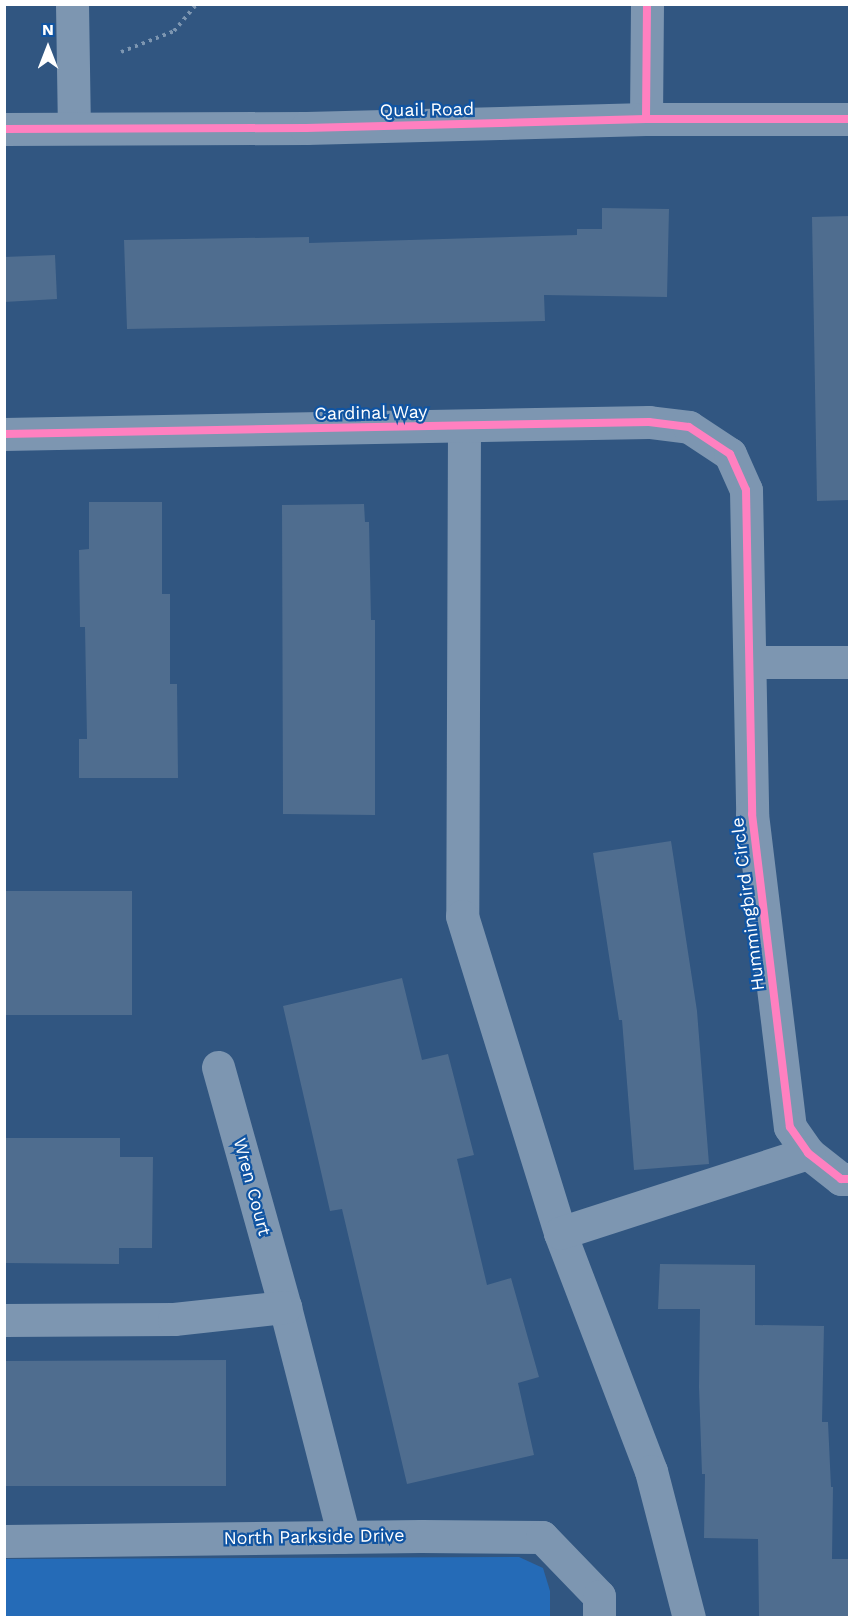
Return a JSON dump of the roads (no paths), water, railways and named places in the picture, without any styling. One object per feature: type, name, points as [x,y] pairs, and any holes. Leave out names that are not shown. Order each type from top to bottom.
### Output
[{"type":"street","points":[[72,4],[74,128]]},
{"type":"street","points":[[646,119],[647,4]]},
{"type":"street","name":"Quail Road","points":[[4,129],[306,128],[646,119],[849,119]]},
{"type":"street","name":"Cardinal Way","points":[[4,434],[659,423],[689,427],[730,454]]},
{"type":"street","points":[[464,426],[462,916],[560,1233],[651,1471],[689,1617]]},
{"type":"street","name":"Hummingbird Circle","points":[[730,454],[746,490],[754,826],[790,1127],[808,1153],[842,1179],[849,1179]]},
{"type":"street","points":[[750,662],[849,662]]},
{"type":"street","name":"Wren Court","points":[[218,1066],[285,1308],[344,1537]]},
{"type":"street","points":[[560,1233],[808,1153]]},
{"type":"street","points":[[4,1320],[174,1319],[285,1308]]},
{"type":"street","name":"North Parkside Drive","points":[[4,1541],[542,1537],[599,1607]]}]
